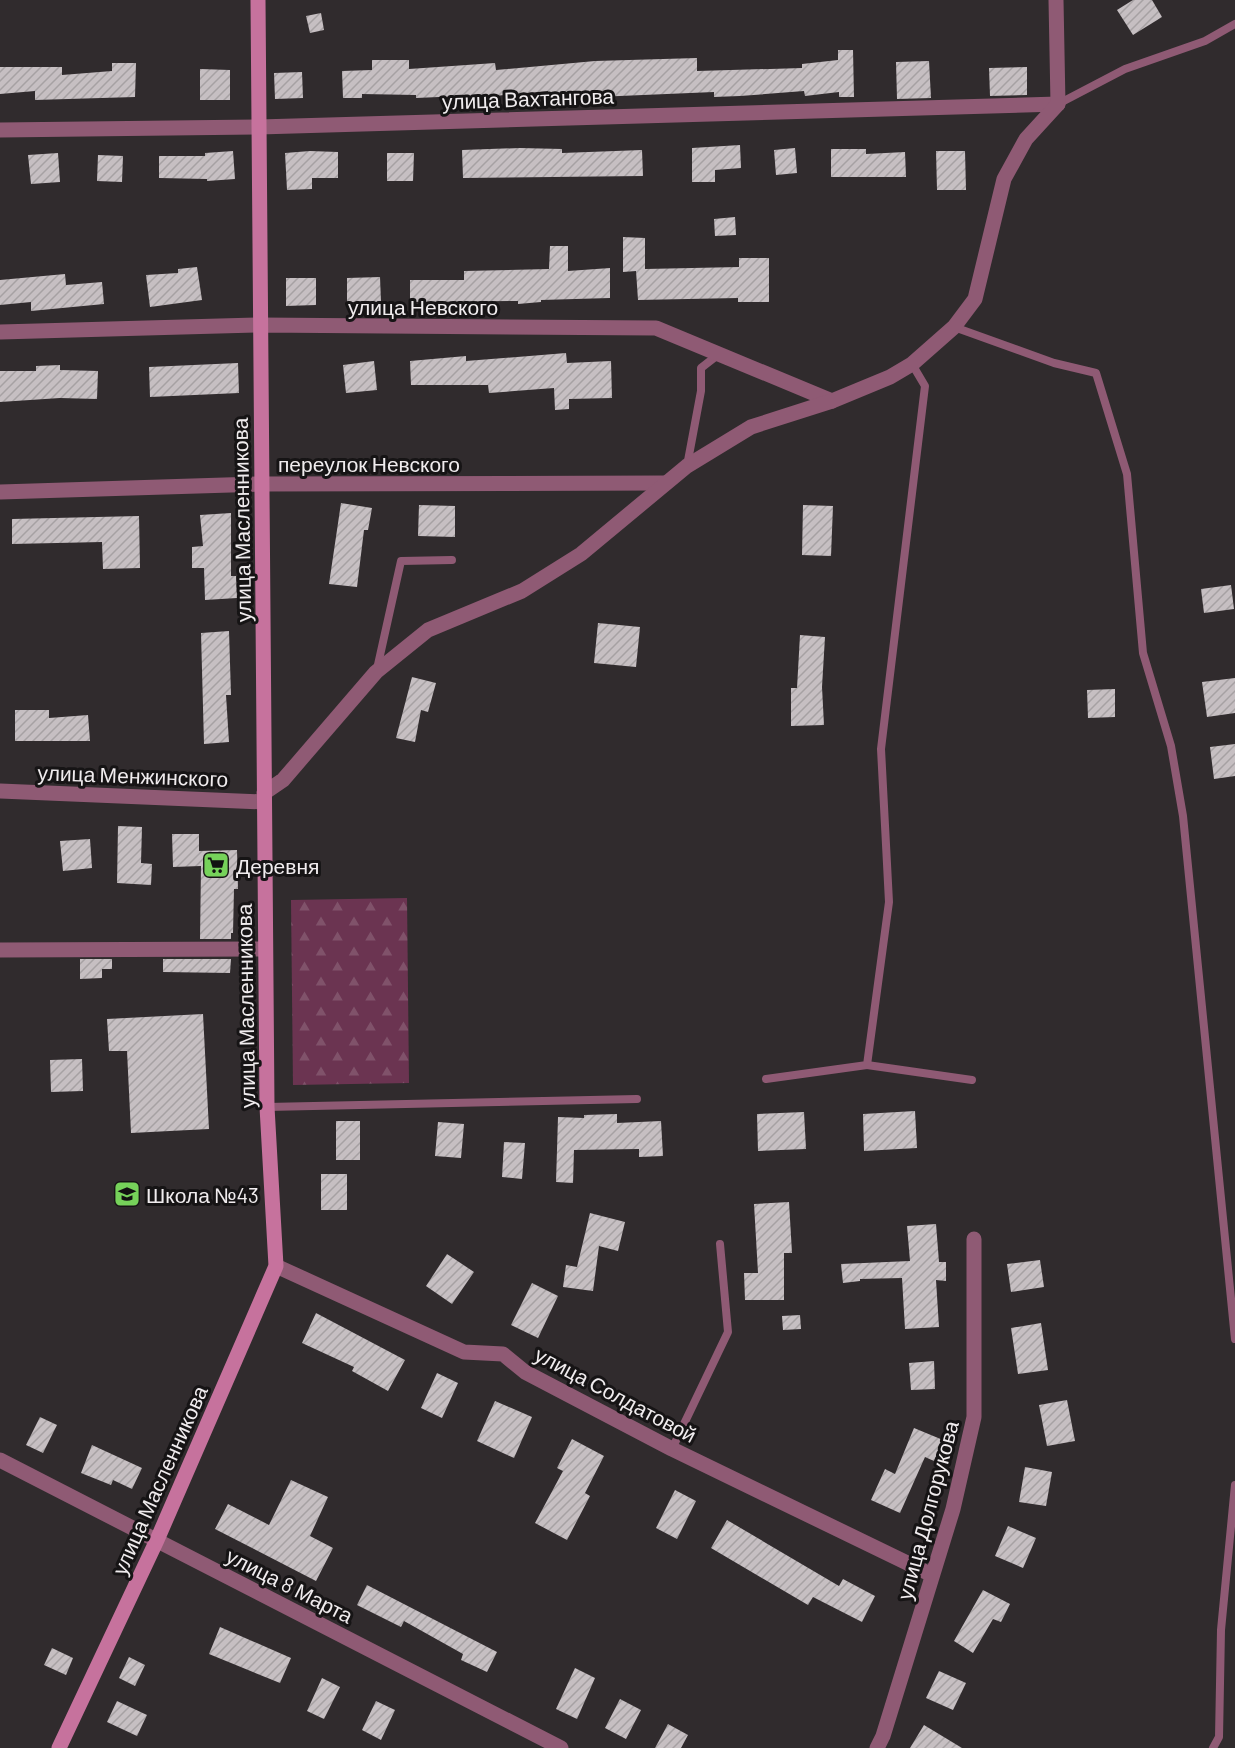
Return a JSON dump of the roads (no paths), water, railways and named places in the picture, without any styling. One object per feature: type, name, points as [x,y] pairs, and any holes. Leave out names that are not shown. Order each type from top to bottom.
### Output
[{"type":"street","name":"улица Масленникова","points":[[59,1748],[157,1540],[276,1266],[267,1107],[260,484],[258,0]]},
{"type":"street","points":[[264,797],[283,780],[376,672],[428,630],[522,591],[581,554],[687,466],[750,427],[832,401],[890,377],[912,364],[954,327],[975,299],[1004,178],[1026,139],[1058,104],[1056,0]]},
{"type":"street","name":"улица Вахтангова","points":[[0,130],[259,127],[1058,104]]},
{"type":"street","name":"улица Невского","points":[[0,332],[261,325],[656,328],[832,401]]},
{"type":"street","name":"переулок Невского","points":[[0,492],[260,484],[665,483]]},
{"type":"street","name":"улица Менжинского","points":[[0,790],[264,797]]},
{"type":"street","points":[[0,950],[266,950]]},
{"type":"street","name":"улица Долгорукова","points":[[877,1748],[883,1736],[953,1509],[974,1417],[974,1239]]},
{"type":"street","name":"улица Солдатовой","points":[[276,1266],[464,1352],[503,1354],[525,1372],[672,1449],[932,1575]]},
{"type":"street","name":"улица 8 Марта","points":[[0,1460],[561,1748]]},
{"type":"lane","points":[[1058,104],[1125,69],[1205,40],[1235,24]]},
{"type":"lane","points":[[954,327],[1054,363],[1096,373],[1127,474],[1143,652],[1171,746],[1183,816],[1235,1339]]},
{"type":"lane","points":[[687,466],[700,391],[701,368],[719,354]]},
{"type":"lane","points":[[867,1065],[889,902],[881,749],[925,386],[912,364]]},
{"type":"lane","points":[[376,672],[401,561],[452,560]]},
{"type":"lane","points":[[765,1079],[867,1065],[972,1080]]},
{"type":"lane","points":[[267,1107],[637,1099]]},
{"type":"lane","points":[[672,1449],[728,1332],[720,1244]]},
{"type":"lane","points":[[1213,1748],[1219,1737],[1221,1630],[1235,1485]]},
{"type":"place","name":"Деревня","points":[[216,865]]},
{"type":"place","name":"Школа №43","points":[[127,1194]]}]
